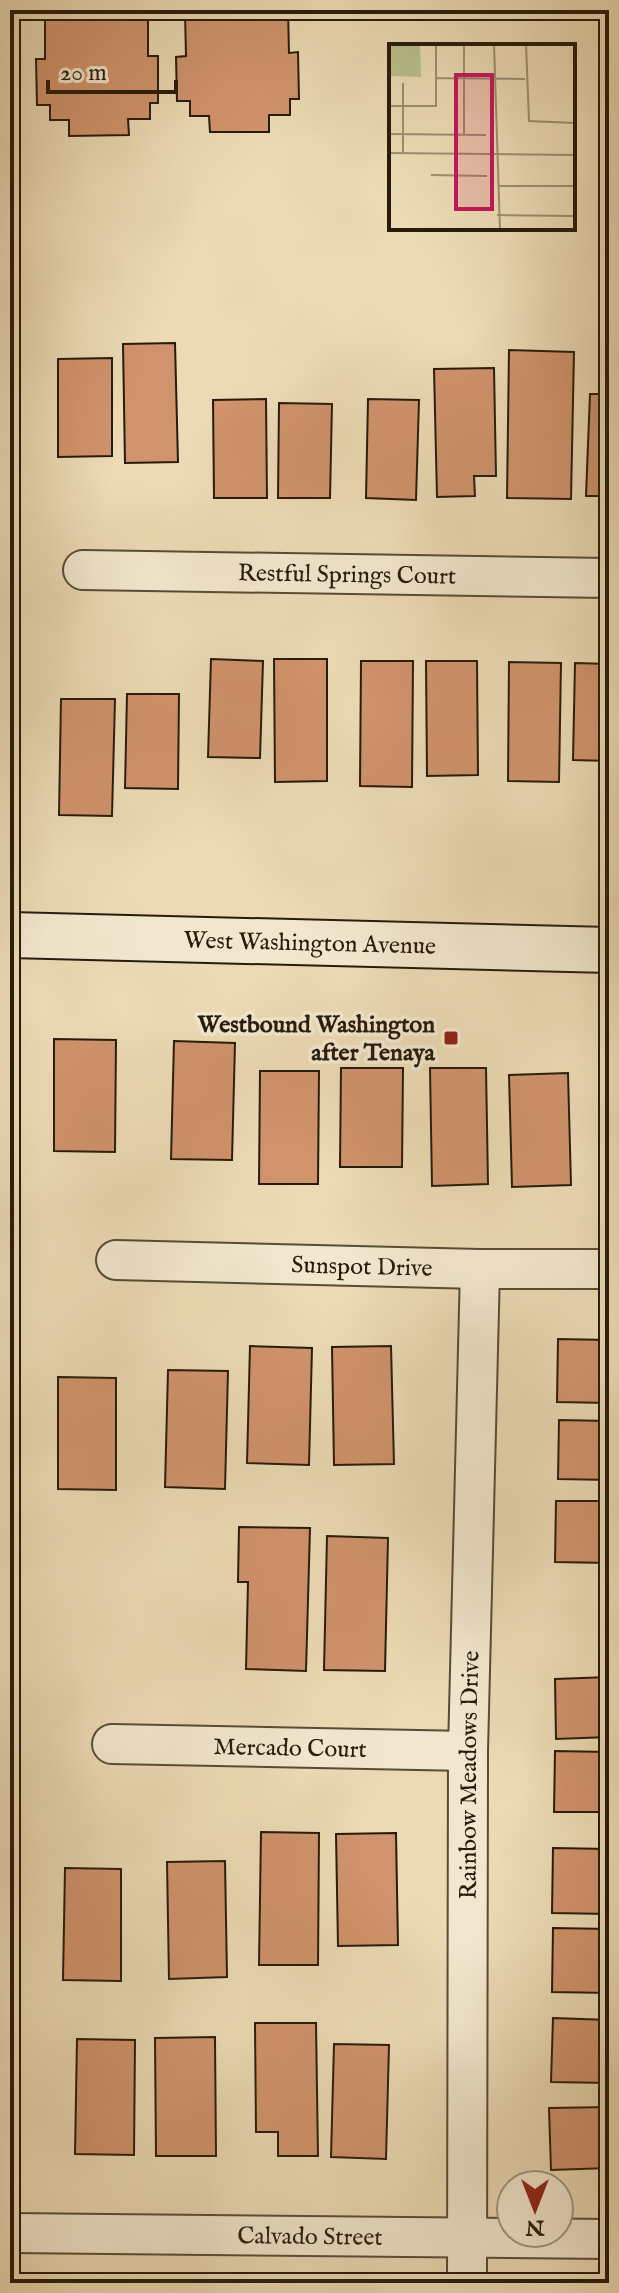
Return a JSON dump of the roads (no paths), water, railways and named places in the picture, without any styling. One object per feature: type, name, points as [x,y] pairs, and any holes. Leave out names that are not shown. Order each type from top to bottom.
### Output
[{"type":"main road","name":"West Washington Avenue","points":[[10,935],[609,950]]},
{"type":"street","name":"Restful Springs Court","points":[[83,570],[609,578]]},
{"type":"street","name":"Sunspot Drive","points":[[116,1260],[609,1269]]},
{"type":"street","name":"Rainbow Meadows Drive","points":[[467,2283],[468,1751],[480,1269]]},
{"type":"street","name":"Mercado Court","points":[[112,1744],[468,1751]]},
{"type":"street","name":"Calvado Street","points":[[10,2233],[609,2239]]},
{"type":"place","name":"Westbound Washington after Tenaya","points":[[451,1038]]}]
